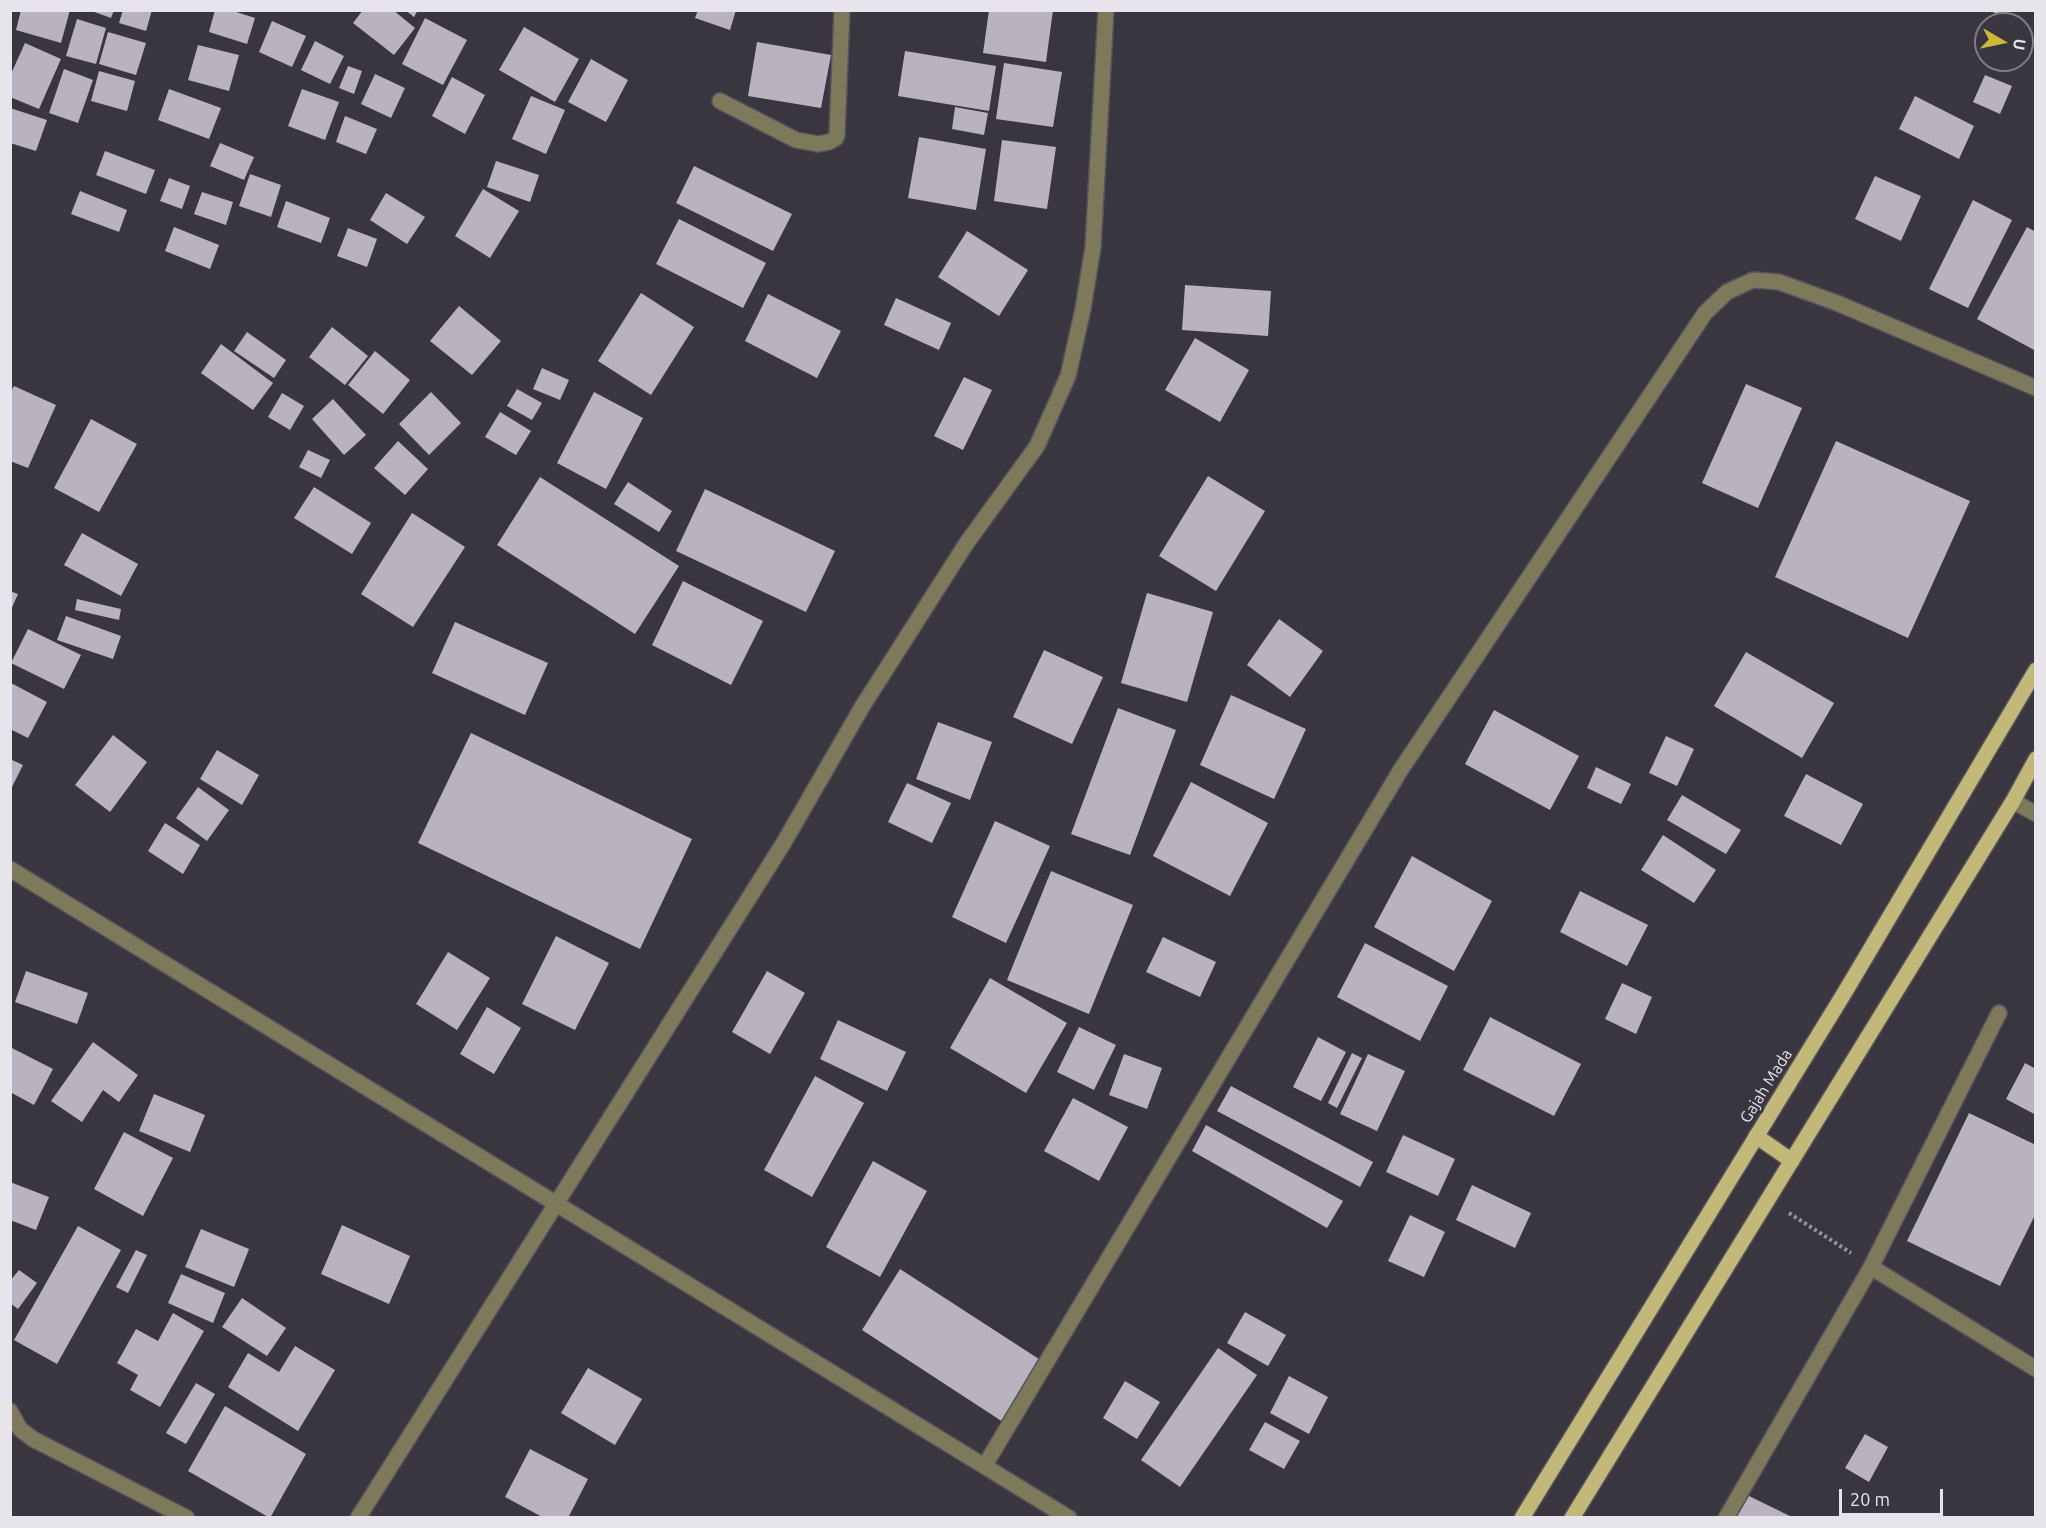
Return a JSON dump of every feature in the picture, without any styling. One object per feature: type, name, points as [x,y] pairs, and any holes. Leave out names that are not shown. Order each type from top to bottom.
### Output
[{"type":"main road","name":"Gajah Mada","points":[[1522,1518],[1845,992],[2036,670]]},
{"type":"main road","points":[[1572,1518],[2013,801],[2036,759]]},
{"type":"main road","points":[[1756,1136],[1792,1161]]},
{"type":"street","points":[[720,101],[796,140],[818,144],[836,138],[842,10]]},
{"type":"street","points":[[358,1518],[783,844],[862,707],[966,544],[1037,446],[1068,376],[1092,257],[1106,10]]},
{"type":"street","points":[[985,1465],[1400,771],[1705,314],[1727,292],[1753,280],[1779,282],[1837,303],[2036,388]]},
{"type":"street","points":[[2013,801],[2036,814]]},
{"type":"street","points":[[10,869],[1069,1518]]},
{"type":"street","points":[[1726,1518],[1871,1267],[1999,1013]]},
{"type":"street","points":[[1871,1267],[2036,1369]]},
{"type":"street","points":[[10,1411],[20,1429],[33,1439],[188,1518]]},
{"type":"path","points":[[1769,1199],[1871,1267]]},
{"type":"building","points":[[21,10],[70,10],[61,43],[16,30]]},
{"type":"building","points":[[89,10],[114,10],[111,18]]},
{"type":"building","points":[[123,10],[152,10],[146,31],[119,23]]},
{"type":"building","points":[[215,10],[230,10],[255,18],[247,44],[209,32]]},
{"type":"building","points":[[363,10],[393,10],[415,28],[394,55],[353,23]]},
{"type":"building","points":[[405,10],[418,10],[414,17]]},
{"type":"building","points":[[698,10],[736,10],[730,30],[695,18]]},
{"type":"building","points":[[989,10],[1053,10],[1046,62],[983,53]]},
{"type":"building","points":[[1989,10],[2008,10],[2007,12]]},
{"type":"building","points":[[425,18],[467,40],[443,85],[402,64]]},
{"type":"building","points":[[77,19],[106,28],[96,64],[66,56]]},
{"type":"building","points":[[272,21],[306,36],[292,67],[259,52]]},
{"type":"building","points":[[524,27],[579,59],[555,102],[499,70]]},
{"type":"building","points":[[108,32],[146,43],[136,75],[99,64]]},
{"type":"building","points":[[315,41],[344,56],[330,84],[301,70]]},
{"type":"building","points":[[757,42],[831,55],[821,108],[748,96]]},
{"type":"building","points":[[25,43],[61,59],[39,109],[10,97],[10,76]]},
{"type":"building","points":[[198,45],[239,55],[229,91],[188,80]]},
{"type":"building","points":[[905,51],[996,66],[989,111],[898,96]]},
{"type":"building","points":[[591,59],[628,80],[606,122],[568,102]]},
{"type":"building","points":[[1004,63],[1062,72],[1053,127],[996,119]]},
{"type":"building","points":[[348,66],[362,71],[354,94],[339,88]]},
{"type":"building","points":[[64,69],[93,80],[78,123],[49,113]]},
{"type":"building","points":[[99,71],[135,81],[127,111],[91,101]]},
{"type":"building","points":[[375,74],[405,88],[391,118],[361,104]]},
{"type":"building","points":[[1985,75],[2012,86],[2000,114],[1973,102]]},
{"type":"building","points":[[452,77],[485,95],[465,134],[432,116]]},
{"type":"building","points":[[169,89],[221,108],[209,139],[158,120]]},
{"type":"building","points":[[302,89],[339,102],[325,140],[288,126]]},
{"type":"building","points":[[531,96],[565,110],[546,154],[512,139]]},
{"type":"building","points":[[1915,96],[1974,126],[1959,159],[1899,129]]},
{"type":"building","points":[[955,107],[988,113],[984,135],[952,129]]},
{"type":"building","points":[[10,108],[47,120],[36,151],[10,143]]},
{"type":"building","points":[[345,116],[377,129],[366,154],[336,142]]},
{"type":"building","points":[[919,137],[986,149],[976,210],[908,198]]},
{"type":"building","points":[[1002,140],[1056,147],[1047,209],[994,201]]},
{"type":"building","points":[[220,143],[254,157],[244,180],[210,166]]},
{"type":"building","points":[[105,151],[155,170],[146,194],[96,175]]},
{"type":"building","points":[[496,161],[539,175],[530,202],[487,187]]},
{"type":"building","points":[[694,166],[792,214],[773,251],[676,203]]},
{"type":"building","points":[[250,174],[281,185],[271,217],[239,206]]},
{"type":"building","points":[[1875,176],[1921,196],[1901,241],[1855,219]]},
{"type":"building","points":[[169,178],[190,186],[182,209],[160,201]]},
{"type":"building","points":[[483,189],[519,211],[490,258],[455,236]]},
{"type":"building","points":[[80,191],[127,210],[119,232],[71,214]]},
{"type":"building","points":[[202,192],[233,202],[226,225],[194,214]]},
{"type":"building","points":[[386,193],[425,217],[407,244],[370,220]]},
{"type":"building","points":[[1973,200],[2012,220],[1968,308],[1929,289]]},
{"type":"building","points":[[286,201],[330,218],[321,243],[277,227]]},
{"type":"building","points":[[679,219],[766,263],[743,308],[656,264]]},
{"type":"building","points":[[174,227],[219,245],[210,269],[165,251]]},
{"type":"building","points":[[2027,227],[2036,232],[2036,351],[1977,319]]},
{"type":"building","points":[[348,228],[377,239],[367,267],[337,256]]},
{"type":"building","points":[[967,231],[1028,270],[999,316],[938,277]]},
{"type":"building","points":[[1185,285],[1271,291],[1268,336],[1182,330]]},
{"type":"building","points":[[641,293],[694,327],[651,395],[598,361]]},
{"type":"building","points":[[768,294],[841,331],[817,378],[745,341]]},
{"type":"building","points":[[896,298],[951,323],[939,350],[884,325]]},
{"type":"building","points":[[459,306],[501,341],[472,375],[430,341]]},
{"type":"building","points":[[332,327],[368,356],[345,385],[309,357]]},
{"type":"building","points":[[247,332],[286,360],[274,378],[234,351]]},
{"type":"building","points":[[1195,338],[1249,370],[1220,422],[1165,390]]},
{"type":"building","points":[[221,344],[273,383],[253,410],[201,373]]},
{"type":"building","points":[[375,351],[410,380],[383,414],[348,385]]},
{"type":"building","points":[[542,368],[569,380],[560,400],[533,389]]},
{"type":"building","points":[[964,377],[992,390],[963,450],[934,436]]},
{"type":"building","points":[[1746,384],[1802,408],[1758,508],[1702,483]]},
{"type":"building","points":[[14,386],[56,405],[28,468],[10,461],[10,393]]},
{"type":"building","points":[[517,389],[542,403],[532,420],[507,406]]},
{"type":"building","points":[[431,392],[461,423],[429,455],[399,424]]},
{"type":"building","points":[[594,392],[643,418],[606,489],[557,463]]},
{"type":"building","points":[[282,393],[304,406],[290,430],[268,417]]},
{"type":"building","points":[[333,399],[366,435],[344,455],[312,419]]},
{"type":"building","points":[[500,412],[531,431],[516,455],[485,437]]},
{"type":"building","points":[[91,419],[137,444],[99,512],[54,488]]},
{"type":"building","points":[[398,441],[428,469],[405,495],[374,468]]},
{"type":"building","points":[[1836,441],[1970,501],[1908,638],[1775,577]]},
{"type":"building","points":[[308,450],[330,460],[321,478],[299,467]]},
{"type":"building","points":[[1208,476],[1265,511],[1216,591],[1159,556]]},
{"type":"building","points":[[540,477],[679,566],[635,634],[497,545]]},
{"type":"building","points":[[628,482],[672,511],[659,532],[614,504]]},
{"type":"building","points":[[314,487],[371,523],[352,554],[294,518]]},
{"type":"building","points":[[705,489],[835,551],[806,612],[676,551]]},
{"type":"building","points":[[412,513],[465,547],[413,627],[361,594]]},
{"type":"building","points":[[82,533],[138,564],[121,596],[64,565]]},
{"type":"building","points":[[683,581],[763,621],[731,685],[652,645]]},
{"type":"building","points":[[10,591],[18,594],[10,612]]},
{"type":"building","points":[[1147,593],[1213,612],[1187,702],[1121,683]]},
{"type":"building","points":[[77,599],[121,609],[119,620],[75,610]]},
{"type":"building","points":[[66,616],[121,636],[113,659],[57,640]]},
{"type":"building","points":[[1279,619],[1323,651],[1290,697],[1247,665]]},
{"type":"building","points":[[455,622],[548,663],[525,715],[432,673]]},
{"type":"building","points":[[28,629],[81,655],[64,689],[11,663]]},
{"type":"building","points":[[1044,650],[1103,677],[1072,744],[1013,717]]},
{"type":"building","points":[[1746,652],[1834,703],[1802,758],[1714,706]]},
{"type":"building","points":[[11,683],[47,702],[28,738],[10,729]]},
{"type":"building","points":[[1231,695],[1306,729],[1274,799],[1200,765]]},
{"type":"building","points":[[1118,708],[1176,730],[1130,855],[1071,834]]},
{"type":"building","points":[[1494,710],[1579,756],[1550,810],[1465,764]]},
{"type":"building","points":[[938,722],[992,742],[970,800],[916,779]]},
{"type":"building","points":[[471,733],[692,839],[640,949],[418,843]]},
{"type":"building","points":[[113,735],[147,762],[110,812],[75,785]]},
{"type":"building","points":[[1666,736],[1694,749],[1677,786],[1649,773]]},
{"type":"building","points":[[217,750],[259,775],[242,805],[200,779]]},
{"type":"building","points":[[10,759],[23,765],[10,791]]},
{"type":"building","points":[[1596,767],[1631,784],[1621,804],[1587,788]]},
{"type":"building","points":[[1806,774],[1863,804],[1841,845],[1784,816]]},
{"type":"building","points":[[1191,782],[1268,823],[1230,896],[1153,856]]},
{"type":"building","points":[[907,783],[951,803],[932,843],[888,822]]},
{"type":"building","points":[[198,787],[229,810],[207,841],[176,818]]},
{"type":"building","points":[[1682,795],[1741,830],[1726,854],[1667,820]]},
{"type":"building","points":[[995,821],[1050,846],[1006,943],[952,917]]},
{"type":"building","points":[[165,823],[200,845],[183,874],[148,851]]},
{"type":"building","points":[[1663,835],[1716,870],[1694,903],[1641,870]]},
{"type":"building","points":[[1412,856],[1492,901],[1454,971],[1374,927]]},
{"type":"building","points":[[1051,871],[1133,905],[1089,1014],[1007,980]]},
{"type":"building","points":[[1580,891],[1648,925],[1627,966],[1560,932]]},
{"type":"building","points":[[556,936],[609,963],[575,1030],[522,1004]]},
{"type":"building","points":[[1163,937],[1216,962],[1200,997],[1146,972]]},
{"type":"building","points":[[1365,943],[1448,986],[1420,1041],[1337,997]]},
{"type":"building","points":[[448,952],[490,978],[457,1030],[416,1004]]},
{"type":"building","points":[[26,971],[88,993],[77,1024],[15,1002]]},
{"type":"building","points":[[767,971],[805,993],[770,1054],[732,1032]]},
{"type":"building","points":[[990,978],[1067,1023],[1026,1093],[950,1048]]},
{"type":"building","points":[[1622,983],[1652,997],[1636,1034],[1605,1019]]},
{"type":"building","points":[[487,1007],[521,1028],[494,1074],[460,1054]]},
{"type":"building","points":[[1490,1017],[1581,1064],[1554,1116],[1463,1070]]},
{"type":"building","points":[[838,1020],[906,1052],[887,1091],[820,1059]]},
{"type":"building","points":[[1079,1027],[1116,1045],[1094,1090],[1057,1072]]},
{"type":"building","points":[[1318,1037],[1346,1052],[1321,1101],[1293,1087]]},
{"type":"building","points":[[93,1042],[138,1075],[119,1102],[103,1090],[82,1122],[51,1101]]},
{"type":"building","points":[[10,1047],[53,1069],[34,1105],[10,1092]]},
{"type":"building","points":[[1352,1053],[1362,1058],[1337,1108],[1328,1103]]},
{"type":"building","points":[[1124,1054],[1162,1068],[1147,1109],[1109,1095]]},
{"type":"building","points":[[1368,1054],[1405,1071],[1377,1131],[1340,1114]]},
{"type":"building","points":[[2025,1063],[2036,1069],[2036,1115],[2006,1099]]},
{"type":"building","points":[[815,1076],[864,1103],[812,1197],[764,1170]]},
{"type":"building","points":[[1231,1086],[1373,1162],[1360,1187],[1217,1111]]},
{"type":"building","points":[[154,1094],[205,1115],[190,1152],[139,1131]]},
{"type":"building","points":[[1073,1098],[1128,1127],[1099,1181],[1044,1151]]},
{"type":"building","points":[[1969,1113],[2036,1145],[2036,1213],[2000,1286],[1907,1241]]},
{"type":"building","points":[[1206,1125],[1343,1201],[1327,1228],[1192,1151]]},
{"type":"building","points":[[124,1132],[173,1158],[143,1216],[94,1189]]},
{"type":"building","points":[[1403,1135],[1455,1159],[1438,1196],[1386,1172]]},
{"type":"building","points":[[873,1161],[927,1191],[880,1277],[826,1247]]},
{"type":"building","points":[[10,1182],[49,1197],[36,1230],[10,1220]]},
{"type":"building","points":[[1472,1185],[1531,1213],[1515,1248],[1456,1220]]},
{"type":"building","points":[[1410,1215],[1445,1232],[1424,1277],[1388,1261]]},
{"type":"building","points":[[342,1225],[410,1256],[389,1304],[321,1274]]},
{"type":"building","points":[[78,1226],[121,1250],[57,1364],[14,1340]]},
{"type":"building","points":[[201,1229],[249,1249],[234,1287],[185,1267]]},
{"type":"building","points":[[136,1250],[147,1255],[128,1293],[116,1287]]},
{"type":"building","points":[[900,1269],[1042,1361],[1003,1422],[862,1330]]},
{"type":"building","points":[[19,1270],[37,1283],[18,1309],[10,1303],[10,1281]]},
{"type":"building","points":[[181,1274],[225,1293],[213,1323],[168,1303]]},
{"type":"building","points":[[242,1298],[286,1328],[267,1356],[222,1327]]},
{"type":"building","points":[[1245,1312],[1286,1335],[1268,1366],[1227,1343]]},
{"type":"building","points":[[173,1313],[204,1331],[160,1407],[130,1390],[138,1375],[117,1363],[136,1329],[158,1341]]},
{"type":"building","points":[[295,1346],[335,1370],[298,1431],[228,1387],[248,1353],[279,1372]]},
{"type":"building","points":[[1218,1348],[1257,1375],[1180,1487],[1141,1460]]},
{"type":"building","points":[[588,1368],[642,1399],[615,1445],[561,1413]]},
{"type":"building","points":[[1289,1376],[1328,1397],[1309,1434],[1270,1413]]},
{"type":"building","points":[[1125,1381],[1160,1402],[1137,1439],[1103,1418]]},
{"type":"building","points":[[196,1383],[215,1394],[186,1444],[166,1433]]},
{"type":"building","points":[[225,1406],[306,1454],[270,1518],[188,1471]]},
{"type":"building","points":[[1265,1422],[1300,1441],[1284,1469],[1249,1450]]},
{"type":"building","points":[[1865,1434],[1888,1447],[1869,1482],[1845,1468]]},
{"type":"building","points":[[530,1449],[588,1479],[568,1518],[544,1518],[505,1497]]},
{"type":"building","points":[[1745,1494],[1794,1518],[1734,1518]]}]
